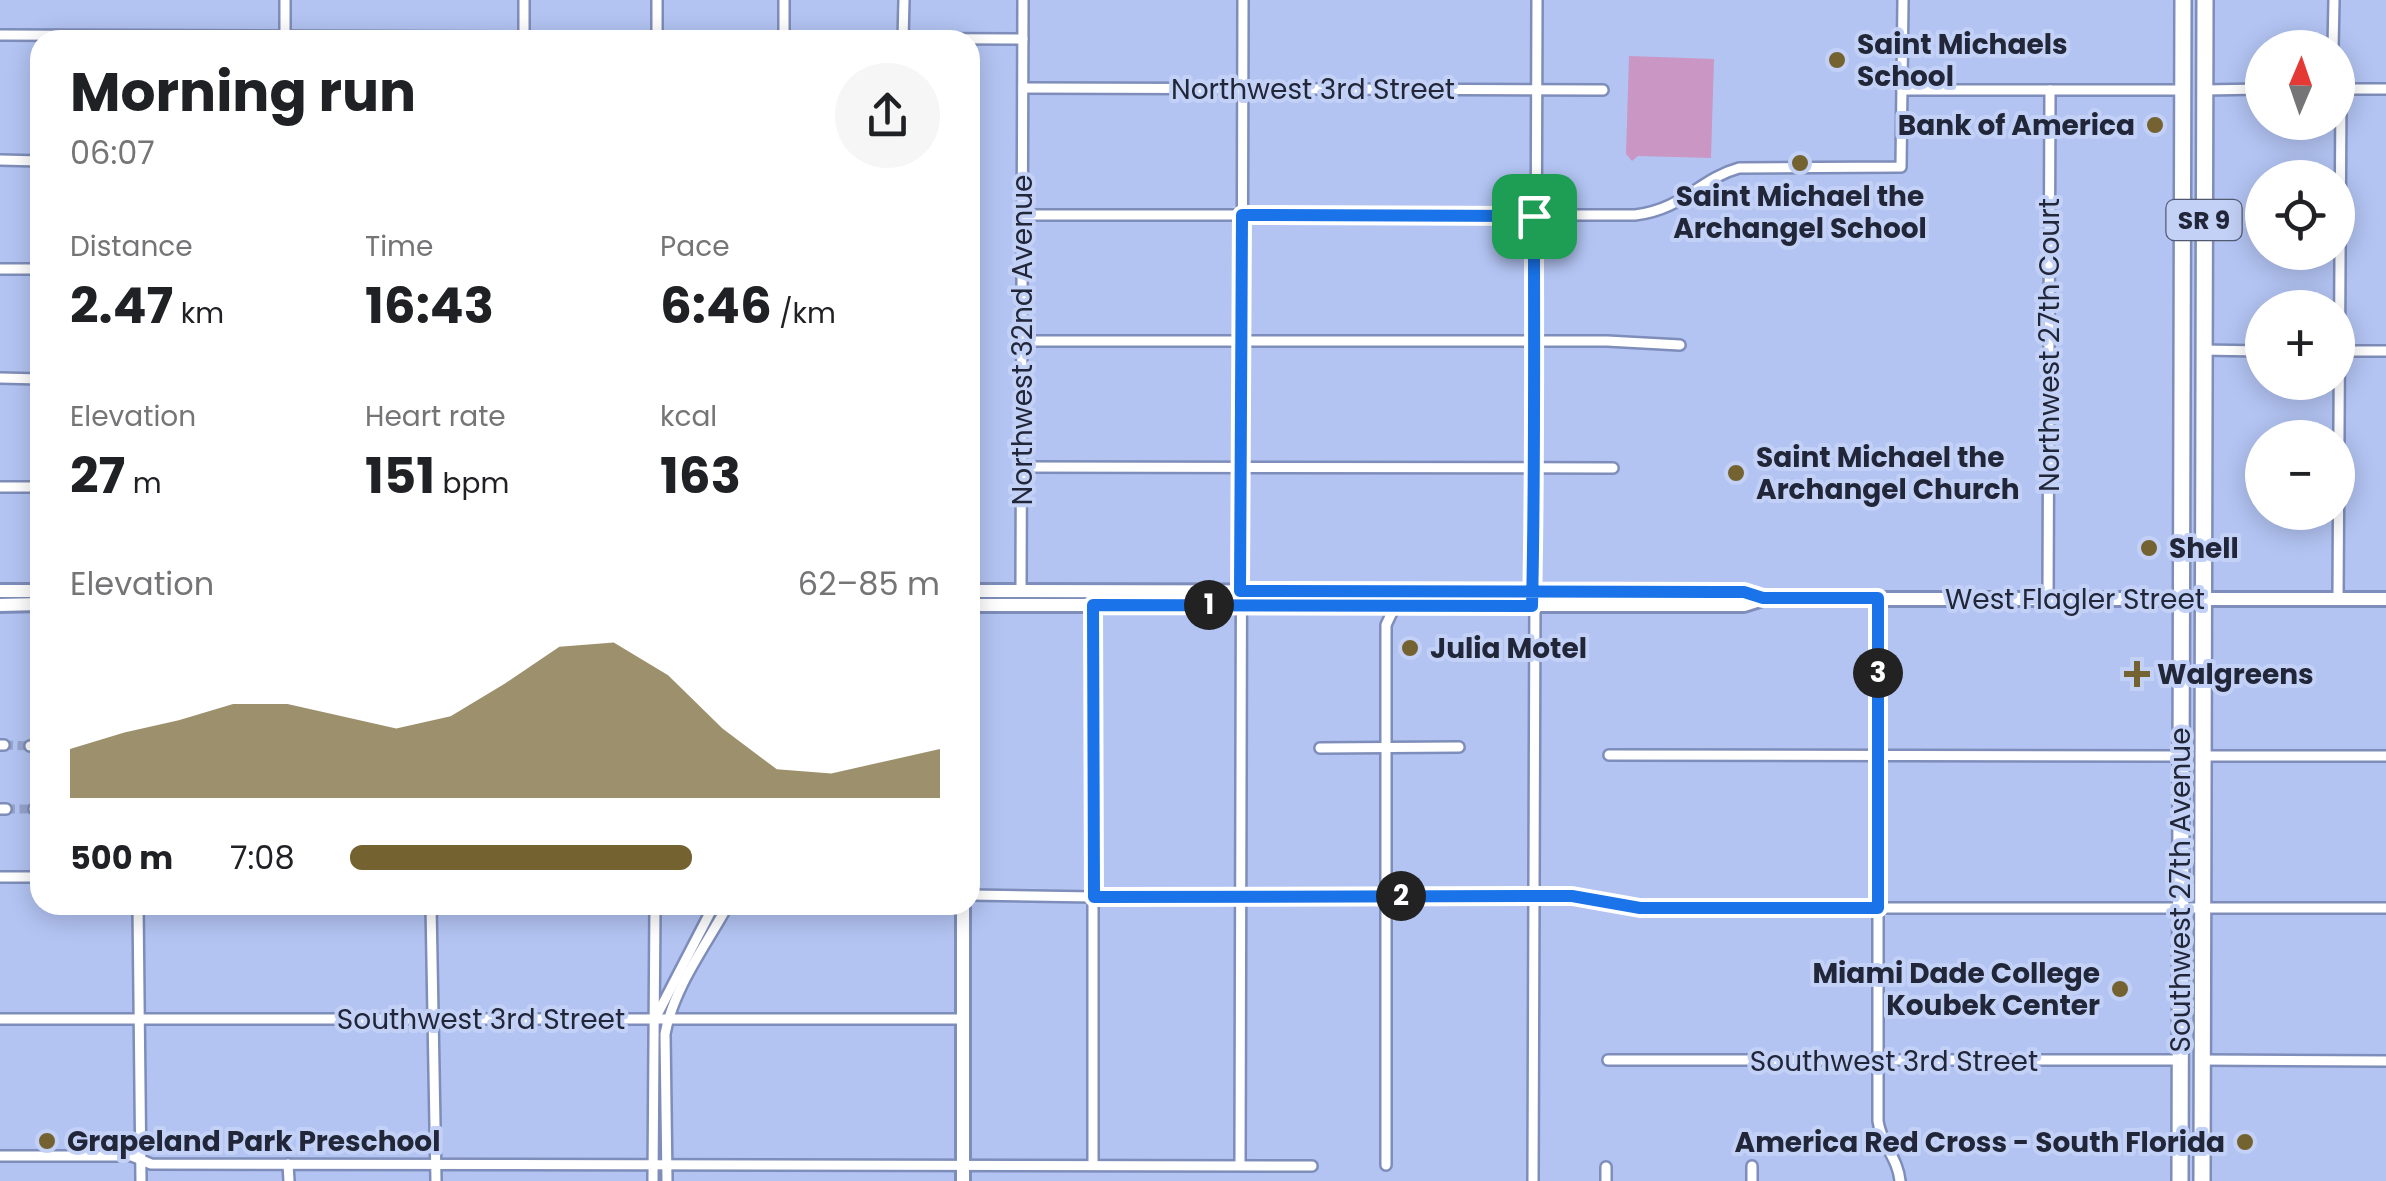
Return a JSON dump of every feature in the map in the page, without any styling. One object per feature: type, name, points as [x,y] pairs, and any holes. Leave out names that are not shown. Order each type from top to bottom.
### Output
[{"type":"highway","name":"SR 9","points":[[2202,599],[2204,0]]},
{"type":"highway","name":"SR 9","points":[[2180,599],[2183,6]]},
{"type":"highway","points":[[2183,6],[2191,33],[2193,76],[2198,87],[2205,90]]},
{"type":"highway","points":[[2182,90],[2194,103],[2197,166],[2205,176]]},
{"type":"highway","points":[[2180,330],[2202,350],[2180,365]]},
{"type":"highway","name":"Southwest 27th Avenue","points":[[2180,599],[2180,1181]]},
{"type":"highway","name":"Southwest 27th Avenue","points":[[2202,599],[2202,1181]]},
{"type":"highway","points":[[2180,1033],[2202,1060]]},
{"type":"highway","points":[[2180,1060],[2202,1086]]},
{"type":"main road","points":[[0,590],[30,590]]},
{"type":"main road","name":"West Flagler Street","points":[[980,591],[1374,606],[1676,592],[1744,592],[1763,598],[2386,599]]},
{"type":"main road","points":[[1020,591],[1031,605]]},
{"type":"main road","points":[[1651,605],[1676,592]]},
{"type":"main road","name":"West Flagler Street","points":[[980,605],[1093,605],[1241,598],[1533,598],[1744,606],[1763,598]]},
{"type":"main road","points":[[0,614],[6,604]]},
{"type":"main road","points":[[962,1174],[963,915]]},
{"type":"street","points":[[285,0],[285,30]]},
{"type":"street","points":[[524,0],[524,30]]},
{"type":"street","points":[[657,0],[657,30]]},
{"type":"street","points":[[784,0],[784,30]]},
{"type":"street","points":[[904,0],[904,30]]},
{"type":"street","points":[[980,39],[1023,39],[1023,0]]},
{"type":"street","points":[[1240,1165],[1243,0]]},
{"type":"street","points":[[1532,1181],[1537,0]]},
{"type":"street","points":[[1022,215],[1624,216],[1659,211],[1739,168],[1901,167],[1904,0]]},
{"type":"street","points":[[2333,30],[2334,0]]},
{"type":"street","points":[[0,35],[30,35]]},
{"type":"street","name":"Northwest 32nd Avenue","points":[[1020,591],[1023,39]]},
{"type":"street","name":"Northwest 3rd Street","points":[[1022,88],[1603,90]]},
{"type":"street","points":[[2205,90],[2245,89]]},
{"type":"street","points":[[2355,89],[2386,89]]},
{"type":"street","points":[[1902,90],[2182,90]]},
{"type":"street","name":"Northwest 27th Court","points":[[2048,599],[2050,90]]},
{"type":"street","points":[[2338,290],[2339,140]]},
{"type":"street","points":[[0,160],[30,161]]},
{"type":"street","points":[[0,269],[30,270]]},
{"type":"street","points":[[1021,341],[1680,345]]},
{"type":"street","points":[[2202,350],[2245,351]]},
{"type":"street","points":[[2355,350],[2386,351]]},
{"type":"street","points":[[0,378],[30,379]]},
{"type":"street","points":[[2338,400],[2338,599]]},
{"type":"street","points":[[1021,467],[1613,468]]},
{"type":"street","points":[[0,487],[30,487]]},
{"type":"street","points":[[1878,598],[1878,1129],[1898,1166],[1900,1181]]},
{"type":"street","points":[[1093,605],[1093,1165]]},
{"type":"street","points":[[1374,606],[1386,626]]},
{"type":"street","points":[[1386,1165],[1386,626],[1395,606]]},
{"type":"street","points":[[1320,748],[1459,747]]},
{"type":"street","points":[[1609,755],[2180,756]]},
{"type":"street","points":[[2202,756],[2386,756]]},
{"type":"street","points":[[0,877],[30,877]]},
{"type":"street","points":[[980,894],[1584,897],[1640,908],[2386,908]]},
{"type":"street","points":[[138,915],[141,1181]]},
{"type":"street","points":[[431,915],[436,1181]]},
{"type":"street","points":[[653,1181],[656,915]]},
{"type":"street","points":[[656,1019],[671,967],[707,915]]},
{"type":"street","points":[[667,1181],[668,1019],[722,915]]},
{"type":"street","points":[[656,960],[671,967]]},
{"type":"street","name":"Southwest 3rd Street","points":[[0,1018],[963,1019]]},
{"type":"street","name":"Southwest 3rd Street","points":[[1608,1060],[2180,1060]]},
{"type":"street","points":[[2202,1060],[2386,1061]]},
{"type":"street","points":[[0,1156],[132,1156],[151,1164],[666,1166],[962,1174],[1093,1165],[1312,1166]]},
{"type":"street","points":[[288,1164],[289,1181]]},
{"type":"street","points":[[1752,1166],[1752,1181]]},
{"type":"street","points":[[1606,1167],[1606,1181]]},
{"type":"shaded area","points":[[1629,56],[1714,59],[1711,158],[1638,156],[1632,161],[1626,154]]},
{"type":"tunnel","points":[[4,745],[30,746]]},
{"type":"tunnel","points":[[6,809],[30,809]]},
{"type":"place","name":"Saint Michaels School","points":[[1837,60]]},
{"type":"place","name":"Bank of America","points":[[2155,125]]},
{"type":"place","name":"Saint Michael the Archangel School","points":[[1800,163]]},
{"type":"place","name":"Saint Michael the Archangel Church","points":[[1736,473]]},
{"type":"place","name":"Shell","points":[[2149,548]]},
{"type":"place","name":"Julia Motel","points":[[1410,648]]},
{"type":"place","name":"Walgreens","points":[[2137,674]]},
{"type":"place","name":"Miami Dade College Koubek Center","points":[[2120,989]]},
{"type":"place","name":"Grapeland Park Preschool","points":[[47,1141]]},
{"type":"place","name":"America Red Cross - South Florida","points":[[2245,1142]]},
{"type":"route","points":[[1534,216],[1242,215],[1240,591],[1533,592],[1744,592],[1763,598],[1878,598],[1878,908],[1640,908],[1572,896],[1094,897],[1093,605],[1532,606],[1533,592],[1535,486],[1534,216]]}]
